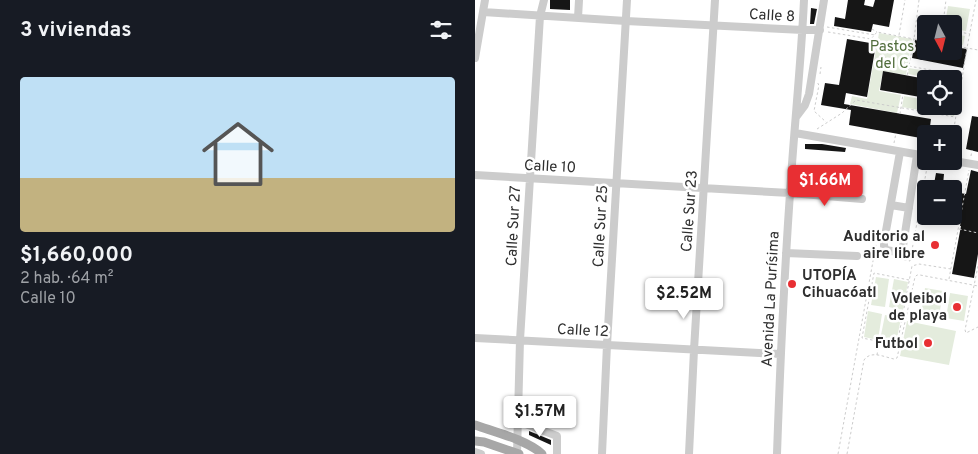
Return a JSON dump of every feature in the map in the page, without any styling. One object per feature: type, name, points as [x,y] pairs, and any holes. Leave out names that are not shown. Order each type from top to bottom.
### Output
[{"type":"main road","points":[[475,425],[536,449],[542,454]]},
{"type":"main road","points":[[475,441],[517,454]]},
{"type":"street","points":[[475,58],[485,0]]},
{"type":"street","name":"Calle Sur 27","points":[[517,454],[520,340],[529,178],[540,16],[544,0]]},
{"type":"street","points":[[578,18],[579,0]]},
{"type":"street","name":"Calle Sur 25","points":[[602,454],[627,0]]},
{"type":"street","name":"Calle Sur 23","points":[[689,454],[715,0]]},
{"type":"street","points":[[796,117],[804,0]]},
{"type":"street","name":"Avenida La Purísima","points":[[777,454],[780,354],[796,117],[805,106],[809,94],[825,0]]},
{"type":"street","name":"Calle 8","points":[[483,12],[713,26],[820,30]]},
{"type":"street","points":[[795,134],[897,151],[917,155],[901,250],[897,252],[885,250],[884,246],[897,151]]},
{"type":"street","points":[[962,162],[978,165]]},
{"type":"street","name":"Calle 10","points":[[475,175],[790,193],[862,199]]},
{"type":"street","points":[[891,205],[909,208]]},
{"type":"street","points":[[787,252],[857,256]]},
{"type":"street","name":"Calle 12","points":[[475,338],[780,354]]},
{"type":"street","points":[[518,421],[557,436],[557,454]]},
{"type":"street","points":[[475,452],[481,454]]},
{"type":"path","points":[[899,36],[905,0]]},
{"type":"path","points":[[907,76],[919,0]]},
{"type":"path","points":[[944,15],[947,0]]},
{"type":"path","points":[[954,125],[976,0]]},
{"type":"path","points":[[820,30],[823,27],[875,35]]},
{"type":"path","points":[[872,29],[877,32],[917,40]]},
{"type":"path","points":[[820,30],[871,40]]},
{"type":"path","points":[[871,43],[877,32]]},
{"type":"path","points":[[963,33],[970,34]]},
{"type":"path","points":[[963,47],[978,50]]},
{"type":"path","points":[[909,66],[963,76]]},
{"type":"path","points":[[819,76],[821,67]]},
{"type":"path","points":[[818,84],[814,111],[827,122]]},
{"type":"path","points":[[900,114],[903,94]]},
{"type":"path","points":[[859,100],[861,96]]},
{"type":"path","points":[[817,128],[842,113],[856,100],[955,117]]},
{"type":"path","points":[[896,134],[897,151]]},
{"type":"path","points":[[910,261],[926,170]]},
{"type":"path","points":[[949,280],[969,170]]},
{"type":"path","points":[[958,229],[978,233]]},
{"type":"path","points":[[838,454],[874,254]]},
{"type":"path","points":[[909,280],[874,273],[862,338],[897,345],[912,266],[919,264],[951,269]]},
{"type":"path","points":[[978,266],[965,330],[966,333],[978,327]]},
{"type":"path","points":[[847,454],[864,360],[871,354],[897,358],[914,280],[917,275],[978,286]]},
{"type":"path","points":[[877,355],[879,342]]},
{"type":"green space","points":[[948,6],[970,9],[966,31],[963,30],[963,15],[946,15]]},
{"type":"green space","name":"Pastos del C","points":[[879,33],[912,39],[906,75],[883,71],[879,91],[901,95],[897,113],[850,104],[852,96],[867,99]]},
{"type":"green space","points":[[909,68],[921,70],[917,70],[917,76],[908,74]]},
{"type":"green space","points":[[904,96],[917,98],[917,110],[902,107]]},
{"type":"green space","points":[[876,277],[889,279],[885,307],[871,305]]},
{"type":"green space","points":[[894,279],[908,282],[903,310],[889,307]]},
{"type":"green space","name":"Voleibol de playa","points":[[925,288],[943,291],[939,317],[921,314]]},
{"type":"green space","name":"Voleibol de playa","points":[[950,293],[968,296],[964,321],[946,318]]},
{"type":"green space","points":[[868,311],[882,314],[878,340],[864,337]]},
{"type":"green space","points":[[885,315],[901,318],[896,343],[880,340]]},
{"type":"green space","name":"Futbol","points":[[907,321],[956,331],[949,365],[900,356]]},
{"type":"building","points":[[550,0],[570,0],[570,10],[550,9]]},
{"type":"building","points":[[848,0],[865,0],[864,5],[873,7],[875,0],[894,0],[889,27],[873,24],[871,32],[834,26],[835,17],[845,19]]},
{"type":"building","points":[[811,8],[817,9],[814,24],[810,24]]},
{"type":"building","points":[[847,39],[876,44],[867,97],[846,93],[844,104],[931,119],[930,125],[917,125],[917,137],[849,125],[851,110],[821,105],[825,83],[839,85]]},
{"type":"building","points":[[915,40],[917,40],[917,59],[912,58]]},
{"type":"building","points":[[963,48],[967,49],[963,68],[922,60],[963,60]]},
{"type":"building","points":[[883,71],[917,77],[917,96],[880,90]]},
{"type":"building","points":[[972,116],[978,117],[978,152],[966,149]]},
{"type":"building","points":[[805,144],[822,144],[846,148],[845,152],[805,149]]},
{"type":"building","points":[[971,170],[978,172],[978,254],[974,278],[952,274],[960,225],[962,225],[962,193],[966,194]]},
{"type":"building","points":[[936,173],[944,174],[943,180],[935,180]]},
{"type":"building","points":[[529,431],[551,440],[551,445],[529,435]]},
{"type":"place","name":"Auditorio al aire libre","points":[[935,245]]},
{"type":"place","name":"UTOPÍA Cihuacóatl","points":[[792,284]]},
{"type":"place","name":"Voleibol de playa","points":[[957,307]]},
{"type":"place","name":"Futbol","points":[[928,343]]}]
